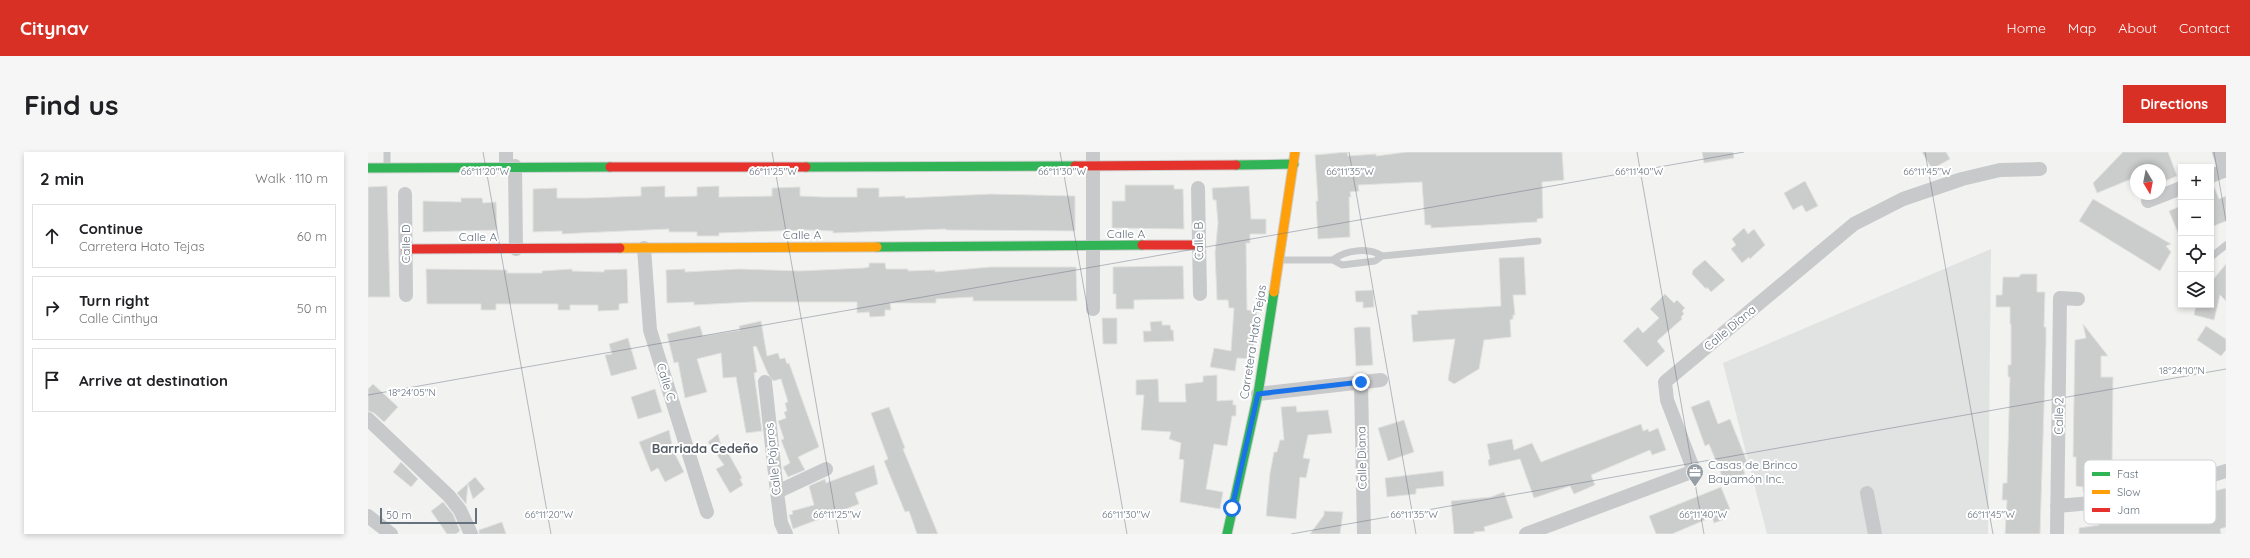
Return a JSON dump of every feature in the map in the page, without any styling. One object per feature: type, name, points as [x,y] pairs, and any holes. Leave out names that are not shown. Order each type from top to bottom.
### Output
[{"type":"street","points":[[1093,152],[1094,309]]},
{"type":"street","name":"Carretera Hato Tejas","points":[[1227,534],[1258,394],[1295,152]]},
{"type":"street","points":[[2214,175],[2226,171],[2219,152]]},
{"type":"street","points":[[509,161],[516,249]]},
{"type":"street","points":[[368,168],[509,161],[1093,166],[1294,164]]},
{"type":"street","name":"Calle Diana","points":[[1526,534],[1694,471],[1667,400],[1665,382],[1854,224],[1903,199],[1962,178],[2000,170],[2040,169]]},
{"type":"street","name":"Calle B","points":[[1198,188],[1200,294]]},
{"type":"street","points":[[2148,201],[2178,189]]},
{"type":"street","name":"Calle D","points":[[406,194],[406,295]]},
{"type":"street","name":"Calle A","points":[[406,249],[1198,245]]},
{"type":"street","name":"Calle C","points":[[644,248],[650,330],[707,512]]},
{"type":"street","name":"Calle 2","points":[[2057,534],[2060,298],[2078,298]]},
{"type":"street","points":[[1258,394],[1381,380]]},
{"type":"street","name":"Calle Pájaros","points":[[765,382],[781,523],[786,534]]},
{"type":"street","name":"Calle Diana","points":[[1361,382],[1364,534]]},
{"type":"street","points":[[368,419],[449,496],[460,510],[471,534]]},
{"type":"street","points":[[777,492],[826,469]]},
{"type":"street","points":[[2216,474],[2226,471]]},
{"type":"street","points":[[1867,493],[1875,534]]},
{"type":"street","points":[[2057,506],[2084,504]]},
{"type":"street","points":[[368,516],[391,534]]},
{"type":"lane","points":[[387,152],[387,167]]},
{"type":"lane","points":[[1278,260],[1332,260],[1342,264],[1375,261],[1382,256],[1538,241]]},
{"type":"lane","points":[[2214,255],[2226,245]]},
{"type":"lane","points":[[1332,260],[1340,254],[1359,252],[1375,251],[1382,256]]},
{"type":"shaded area","points":[[1991,249],[1988,534],[1767,534],[1723,363]]},
{"type":"building","points":[[1347,152],[1348,156],[1376,154],[1376,156],[1407,152],[1562,152],[1564,180],[1542,182],[1543,218],[1537,219],[1537,222],[1431,228],[1431,225],[1425,225],[1422,182],[1358,185],[1359,191],[1350,192],[1351,197],[1349,197],[1350,237],[1318,239],[1316,201],[1318,201],[1315,155]]},
{"type":"building","points":[[1702,152],[1733,152],[1734,158],[1704,163]]},
{"type":"building","points":[[1922,152],[1946,152],[1950,159],[1932,169]]},
{"type":"building","points":[[2123,152],[2168,152],[2177,176],[2166,181],[2166,164],[2130,164],[2130,179],[2097,193],[2093,183]]},
{"type":"building","points":[[1805,181],[1818,206],[1806,212],[1802,205],[1793,210],[1784,193]]},
{"type":"building","points":[[1125,185],[1174,185],[1174,189],[1183,189],[1184,229],[1112,228],[1112,201],[1125,201]]},
{"type":"building","points":[[387,186],[390,297],[368,297],[368,187]]},
{"type":"building","points":[[665,186],[665,197],[697,196],[697,187],[719,186],[719,197],[772,196],[772,188],[800,187],[800,196],[823,197],[857,197],[857,188],[879,188],[879,197],[905,196],[905,198],[991,194],[1075,196],[1075,231],[946,229],[833,233],[833,231],[806,230],[719,233],[719,236],[697,236],[697,232],[669,232],[669,229],[562,234],[562,231],[533,232],[533,189],[557,188],[557,198],[589,198],[641,196],[641,187]]},
{"type":"building","points":[[1249,186],[1251,219],[1266,219],[1266,234],[1250,234],[1250,243],[1246,243],[1247,310],[1257,311],[1252,359],[1237,358],[1235,371],[1210,367],[1214,348],[1231,351],[1234,308],[1229,308],[1228,300],[1217,300],[1215,253],[1218,223],[1216,200],[1213,200],[1212,188]]},
{"type":"building","points":[[2214,186],[2219,199],[2226,196],[2226,221],[2214,226]]},
{"type":"building","points":[[461,198],[482,198],[483,203],[496,202],[497,230],[423,232],[423,201],[461,202]]},
{"type":"building","points":[[2093,199],[2171,244],[2166,246],[2171,252],[2160,271],[2079,221]]},
{"type":"building","points":[[2178,207],[2178,233],[2169,211]]},
{"type":"building","points":[[1744,228],[1748,234],[1754,229],[1765,245],[1750,259],[1749,257],[1742,263],[1731,249],[1736,245],[1732,239]]},
{"type":"building","points":[[1524,257],[1526,295],[1513,295],[1515,315],[1513,315],[1513,319],[1510,320],[1511,337],[1484,340],[1479,369],[1454,384],[1448,380],[1455,339],[1413,342],[1411,315],[1418,314],[1417,311],[1501,306],[1499,258]]},
{"type":"building","points":[[1705,260],[1725,280],[1711,292],[1707,287],[1706,289],[1692,274],[1693,270]]},
{"type":"building","points":[[869,263],[885,263],[886,269],[908,269],[908,271],[935,270],[935,272],[990,267],[1076,267],[1077,301],[973,301],[973,297],[936,299],[936,303],[890,303],[891,310],[885,310],[885,316],[870,317],[869,312],[857,313],[857,302],[751,302],[694,305],[694,302],[667,303],[666,270],[685,269],[685,272],[740,269],[800,271],[864,268],[869,267]]},
{"type":"building","points":[[2226,264],[2226,301],[2220,295],[2214,320],[2194,315],[2195,308],[2214,308],[2214,278]]},
{"type":"building","points":[[1183,266],[1184,299],[1134,300],[1134,309],[1116,309],[1116,294],[1113,294],[1113,267]]},
{"type":"building","points":[[426,269],[507,270],[507,273],[542,273],[542,271],[572,269],[572,271],[604,272],[604,270],[627,269],[628,303],[619,304],[619,310],[598,311],[598,305],[570,305],[570,310],[558,310],[558,304],[496,304],[496,310],[481,310],[481,304],[427,304]]},
{"type":"building","points":[[2021,274],[2037,274],[2037,292],[2045,292],[2044,327],[2046,327],[2046,344],[2040,534],[2005,534],[2007,500],[2002,500],[2003,483],[2007,483],[2010,377],[2008,377],[2008,365],[2011,365],[2011,324],[2010,307],[1996,307],[1996,295],[2002,295],[2003,277],[2019,277]]},
{"type":"building","points":[[1373,290],[1374,307],[1363,308],[1363,302],[1356,302],[1355,291]]},
{"type":"building","points":[[1665,294],[1674,303],[1677,300],[1685,308],[1682,311],[1684,314],[1681,317],[1682,319],[1657,341],[1665,351],[1647,367],[1623,341],[1638,327],[1643,333],[1659,318],[1650,309]]},
{"type":"building","points":[[1102,318],[1117,318],[1117,344],[1103,344]]},
{"type":"building","points":[[761,321],[767,356],[778,353],[780,359],[785,358],[787,364],[789,363],[819,447],[798,457],[805,470],[788,477],[783,467],[790,463],[781,440],[784,439],[778,421],[786,418],[784,412],[787,411],[785,403],[788,402],[781,379],[773,381],[768,374],[756,346],[753,347],[757,372],[754,373],[762,431],[746,433],[736,377],[723,378],[721,353],[697,359],[707,392],[685,398],[678,362],[674,363],[667,334],[700,326],[703,336],[740,330],[739,326]]},
{"type":"building","points":[[1162,321],[1162,325],[1170,325],[1171,330],[1173,330],[1174,341],[1144,342],[1143,331],[1151,331],[1150,322]]},
{"type":"building","points":[[2083,324],[2108,356],[2101,356],[2101,377],[2113,377],[2112,460],[2084,460],[2083,492],[2083,487],[2076,486],[2076,457],[2073,457],[2075,340],[2086,338]]},
{"type":"building","points":[[2206,326],[2226,339],[2226,350],[2221,356],[2197,340]]},
{"type":"building","points":[[1370,327],[1373,365],[1356,366],[1354,328]]},
{"type":"building","points":[[628,338],[637,369],[611,376],[605,355],[612,354],[609,344]]},
{"type":"building","points":[[1217,375],[1217,401],[1233,400],[1233,405],[1236,405],[1236,416],[1232,416],[1227,446],[1214,444],[1206,489],[1223,492],[1220,509],[1180,502],[1184,460],[1179,459],[1181,443],[1169,439],[1171,432],[1141,430],[1144,395],[1136,395],[1136,380],[1158,379],[1159,402],[1186,402],[1185,384],[1203,382],[1203,376]]},
{"type":"building","points":[[373,384],[398,407],[384,422],[374,413],[368,411],[368,389]]},
{"type":"building","points":[[655,389],[662,412],[638,419],[631,397]]},
{"type":"building","points":[[1709,400],[1718,424],[1730,419],[1748,464],[1742,466],[1745,474],[1724,481],[1709,444],[1705,446],[1691,407]]},
{"type":"building","points":[[1296,406],[1297,412],[1328,410],[1332,433],[1308,435],[1303,458],[1310,459],[1306,478],[1300,477],[1296,519],[1266,516],[1270,473],[1274,452],[1277,452],[1280,440],[1284,440],[1281,407]]},
{"type":"building","points":[[889,407],[905,448],[903,449],[938,534],[917,534],[909,511],[905,512],[884,461],[888,459],[871,413]]},
{"type":"building","points":[[1404,420],[1414,452],[1388,461],[1378,428]]},
{"type":"building","points":[[1641,424],[1643,431],[1648,429],[1649,432],[1658,428],[1666,450],[1652,455],[1650,450],[1591,475],[1595,485],[1574,494],[1570,486],[1534,498],[1520,459],[1489,466],[1488,460],[1490,459],[1487,444],[1512,439],[1514,450],[1532,443],[1541,462]]},
{"type":"building","points":[[669,430],[673,450],[684,472],[665,482],[658,468],[651,472],[639,442]]},
{"type":"building","points":[[718,434],[722,449],[726,449],[742,478],[740,479],[743,485],[730,493],[716,469],[724,465],[708,442]]},
{"type":"building","points":[[401,462],[418,479],[411,487],[393,472]]},
{"type":"building","points":[[874,465],[878,484],[855,493],[859,504],[793,529],[789,515],[793,514],[792,511],[814,505],[809,486],[825,479],[826,483]]},
{"type":"building","points":[[1443,471],[1444,486],[1416,489],[1416,494],[1387,497],[1385,478]]},
{"type":"building","points":[[475,477],[485,489],[473,499],[468,484],[466,504],[457,493]]},
{"type":"building","points":[[1721,487],[1730,509],[1723,512],[1725,519],[1714,523],[1712,517],[1672,534],[1656,534],[1649,516]]},
{"type":"building","points":[[2226,488],[2226,527],[2220,529],[2221,534],[2079,534],[2079,528],[2098,524],[2216,524],[2216,491]]},
{"type":"building","points":[[1504,492],[1513,518],[1484,527],[1485,531],[1474,532],[1474,534],[1454,534],[1451,501],[1491,497]]},
{"type":"building","points":[[443,502],[453,514],[460,531],[456,534],[447,534],[431,511]]},
{"type":"building","points":[[1324,511],[1343,512],[1340,534],[1310,534],[1324,515]]},
{"type":"building","points":[[502,522],[506,534],[479,534],[479,530]]},
{"type":"traffic: fast","points":[[1236,165],[1294,164]]},
{"type":"traffic: fast","points":[[806,167],[1075,166]]},
{"type":"traffic: fast","points":[[368,168],[610,167]]},
{"type":"traffic: fast","points":[[877,247],[1142,245]]},
{"type":"traffic: fast","points":[[1227,534],[1258,394],[1274,292]]},
{"type":"traffic: slow","points":[[1274,292],[1295,152]]},
{"type":"traffic: slow","points":[[620,248],[877,247]]},
{"type":"traffic: jam","points":[[1075,166],[1236,165]]},
{"type":"traffic: jam","points":[[610,167],[806,167]]},
{"type":"traffic: jam","points":[[1142,245],[1199,245]]},
{"type":"traffic: jam","points":[[406,249],[620,248]]},
{"type":"place","name":"Casas de Brinco Bayamón Inc.","points":[[1695,487]]},
{"type":"district","name":"Barriada Cedeño","points":[[705,448]]},
{"type":"route","points":[[1232,508],[1258,394],[1361,382]]}]
